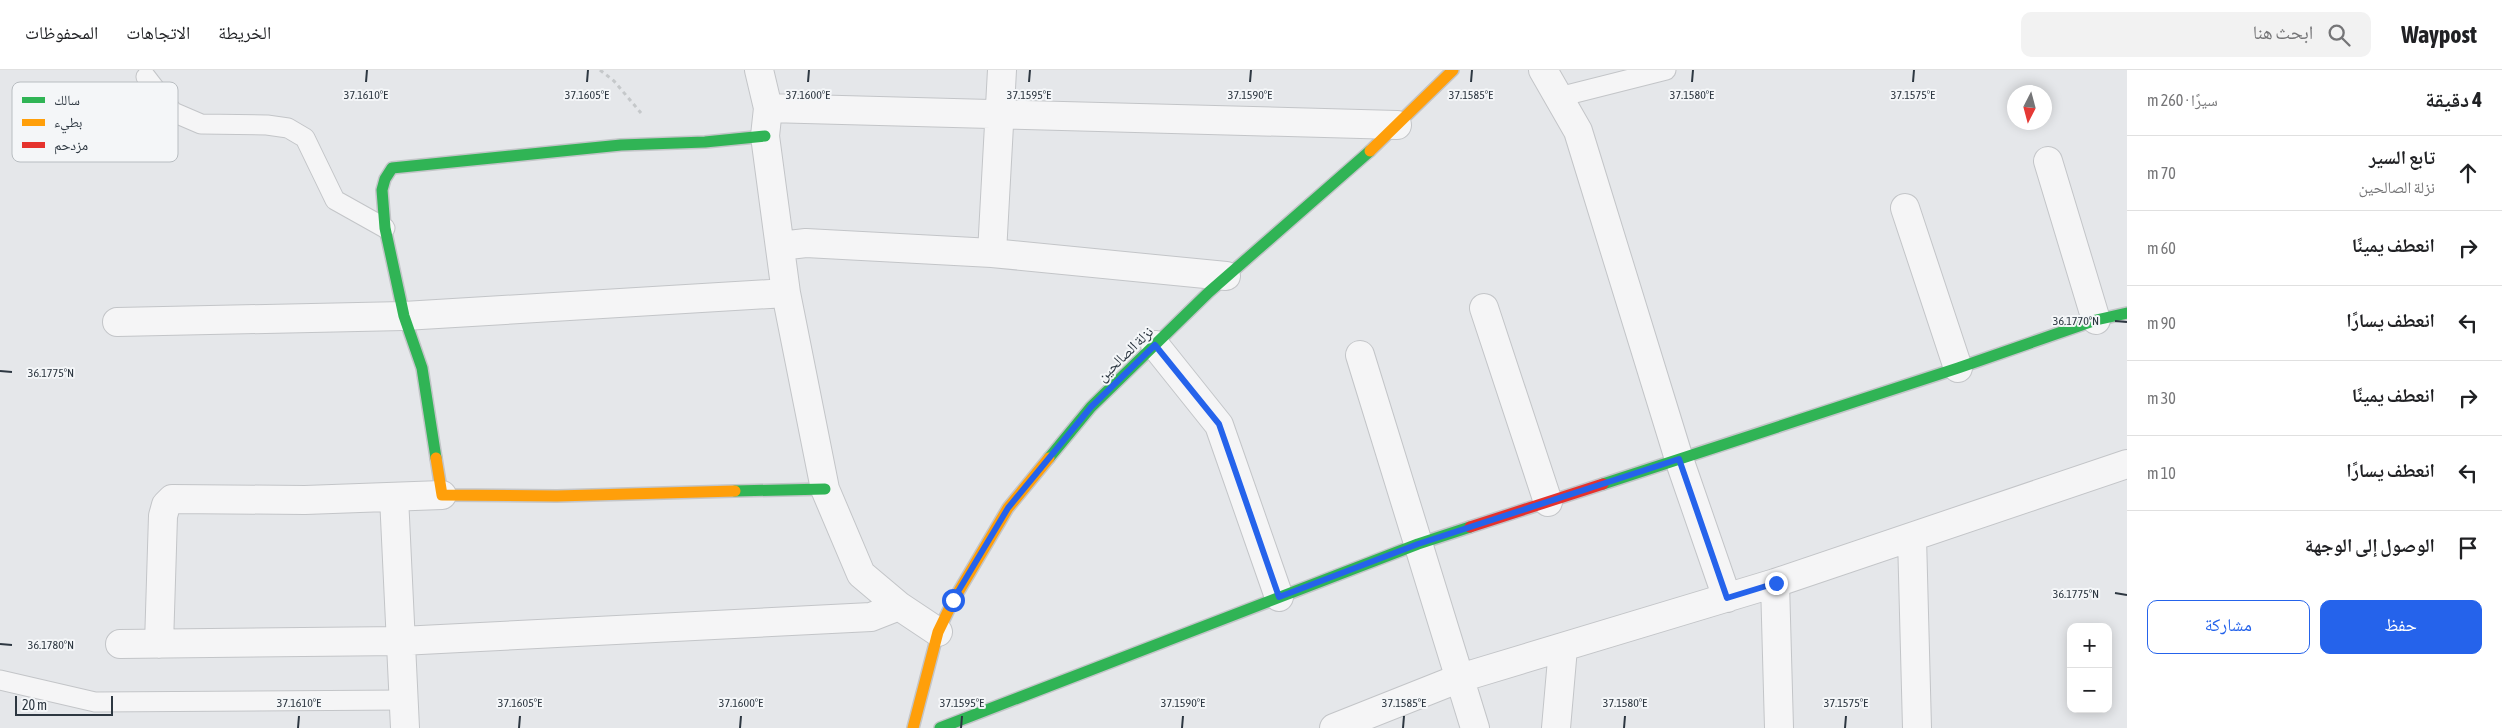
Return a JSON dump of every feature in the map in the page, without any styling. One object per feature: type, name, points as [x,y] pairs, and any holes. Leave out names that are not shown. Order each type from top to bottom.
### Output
[{"type":"street","points":[[759,70],[768,108],[765,136],[786,294],[825,489],[861,574],[899,606],[938,632]]},
{"type":"street","points":[[992,253],[1002,70]]},
{"type":"street","name":"نزلة الصالحين","points":[[913,728],[938,632],[953,600],[1008,508],[1091,407],[1226,276],[1364,157],[1453,70]]},
{"type":"street","points":[[1543,70],[1578,131],[1679,459],[1727,598]]},
{"type":"street","points":[[768,108],[1397,125]]},
{"type":"street","points":[[442,495],[422,368],[404,316],[385,228],[382,190],[385,179],[392,168],[621,145],[667,144],[765,136]]},
{"type":"street","points":[[2048,160],[2096,320]]},
{"type":"street","points":[[1905,208],[1958,368]]},
{"type":"street","points":[[780,246],[806,243],[992,253],[1226,276]]},
{"type":"street","points":[[117,322],[404,316],[786,294]]},
{"type":"street","points":[[1484,308],[1548,502]]},
{"type":"street","points":[[940,728],[1418,544],[1958,368],[2096,320],[2127,314]]},
{"type":"street","points":[[1155,345],[1219,424],[1279,597]]},
{"type":"street","points":[[1360,355],[1475,728]]},
{"type":"street","points":[[1334,728],[1460,678],[1776,583],[2127,464]]},
{"type":"street","points":[[160,644],[163,516],[166,505],[172,499],[304,500],[442,495],[557,496],[825,489]]},
{"type":"street","points":[[394,497],[405,728]]},
{"type":"street","points":[[1912,537],[1917,728]]},
{"type":"street","points":[[1776,583],[1779,728]]},
{"type":"street","points":[[120,644],[401,641],[871,617],[899,606]]},
{"type":"street","points":[[1556,728],[1563,648]]},
{"type":"lane","points":[[1559,96],[1666,70]]},
{"type":"lane","points":[[146,77],[150,82]]},
{"type":"lane","points":[[178,114],[201,124],[267,125],[288,128],[305,138],[335,200],[385,228]]},
{"type":"lane","points":[[0,680],[95,702],[403,700]]},
{"type":"path","points":[[600,70],[614,81],[667,144]]},
{"type":"traffic: fast","points":[[436,458],[422,368],[404,316],[385,228],[382,190],[385,179],[392,168],[621,145],[705,142],[765,136]]},
{"type":"traffic: fast","points":[[1049,458],[1091,407],[1209,292],[1370,151]]},
{"type":"traffic: fast","points":[[1603,484],[1958,368],[2096,320],[2127,313]]},
{"type":"traffic: fast","points":[[735,491],[825,489]]},
{"type":"traffic: fast","points":[[940,728],[1418,544],[1470,527]]},
{"type":"traffic: slow","points":[[1370,151],[1453,70]]},
{"type":"traffic: slow","points":[[436,458],[442,495],[557,496],[735,491]]},
{"type":"traffic: slow","points":[[913,728],[938,632],[953,601],[1008,508],[1049,458]]},
{"type":"traffic: jam","points":[[1470,527],[1603,484]]},
{"type":"route","points":[[953,600],[1008,508],[1091,407],[1155,345],[1219,424],[1279,597],[1418,544],[1679,459],[1727,598],[1776,583]]}]
